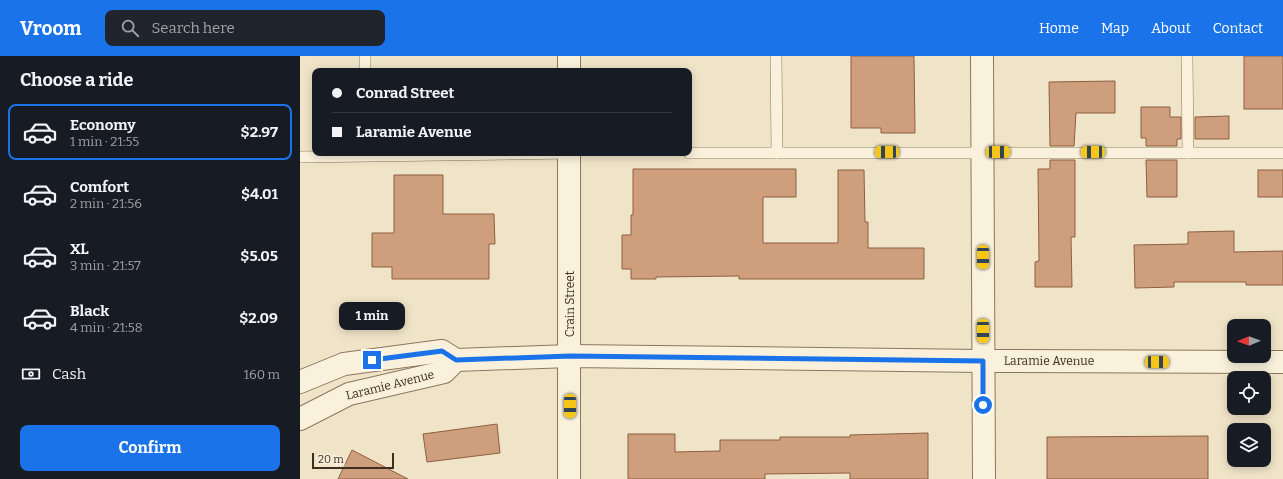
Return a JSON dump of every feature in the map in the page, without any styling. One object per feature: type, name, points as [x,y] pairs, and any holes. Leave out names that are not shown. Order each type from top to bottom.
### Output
[{"type":"street","points":[[569,56],[569,68]]},
{"type":"street","points":[[982,56],[984,479]]},
{"type":"street","name":"Crain Street","points":[[569,156],[569,479]]},
{"type":"street","name":"Laramie Avenue","points":[[300,382],[344,364],[442,351],[456,360],[570,356],[983,361],[1283,362]]},
{"type":"street","name":"Laramie Avenue","points":[[300,419],[349,394],[444,372],[456,360]]},
{"type":"lane","points":[[365,56],[366,68]]},
{"type":"lane","points":[[776,56],[776,153]]},
{"type":"lane","points":[[1187,56],[1188,153]]},
{"type":"lane","points":[[692,153],[1283,153]]},
{"type":"lane","points":[[300,157],[322,156]]},
{"type":"building","points":[[851,56],[914,56],[915,133],[881,133],[881,128],[851,128]]},
{"type":"building","points":[[1244,56],[1283,56],[1283,109],[1244,109]]},
{"type":"building","points":[[1115,81],[1115,113],[1076,113],[1074,146],[1050,146],[1049,82]]},
{"type":"building","points":[[1141,107],[1170,107],[1170,117],[1181,117],[1181,139],[1177,139],[1177,146],[1146,146],[1146,138],[1141,138]]},
{"type":"building","points":[[1229,116],[1229,139],[1195,139],[1195,117]]},
{"type":"building","points":[[1050,160],[1075,160],[1075,237],[1071,237],[1072,287],[1035,287],[1035,262],[1039,261],[1038,169],[1050,169]]},
{"type":"building","points":[[1146,160],[1177,160],[1177,197],[1147,197]]},
{"type":"building","points":[[633,169],[796,169],[796,197],[763,197],[763,243],[838,243],[838,170],[864,170],[865,222],[868,222],[868,248],[924,248],[924,279],[739,279],[739,276],[656,277],[656,279],[631,279],[631,269],[622,269],[622,235],[631,235],[631,215],[633,215]]},
{"type":"building","points":[[1258,170],[1283,170],[1283,197],[1258,197]]},
{"type":"building","points":[[394,175],[443,175],[443,214],[494,214],[495,244],[489,244],[489,279],[392,279],[392,267],[372,267],[372,233],[394,233]]},
{"type":"building","points":[[1234,231],[1234,252],[1283,251],[1283,285],[1246,285],[1246,282],[1174,282],[1174,287],[1135,288],[1134,245],[1188,244],[1188,232]]},
{"type":"building","points":[[497,424],[500,453],[427,462],[423,434]]},
{"type":"building","points":[[928,433],[928,479],[850,479],[850,473],[765,474],[765,479],[628,479],[628,434],[675,434],[675,452],[720,451],[720,440],[780,440],[780,437],[850,437],[850,435]]},
{"type":"building","points":[[1208,436],[1208,479],[1047,479],[1047,437]]},
{"type":"building","points":[[352,450],[408,479],[338,479]]},
{"type":"route","points":[[372,360],[442,351],[456,360],[570,356],[983,361],[983,405]]}]
